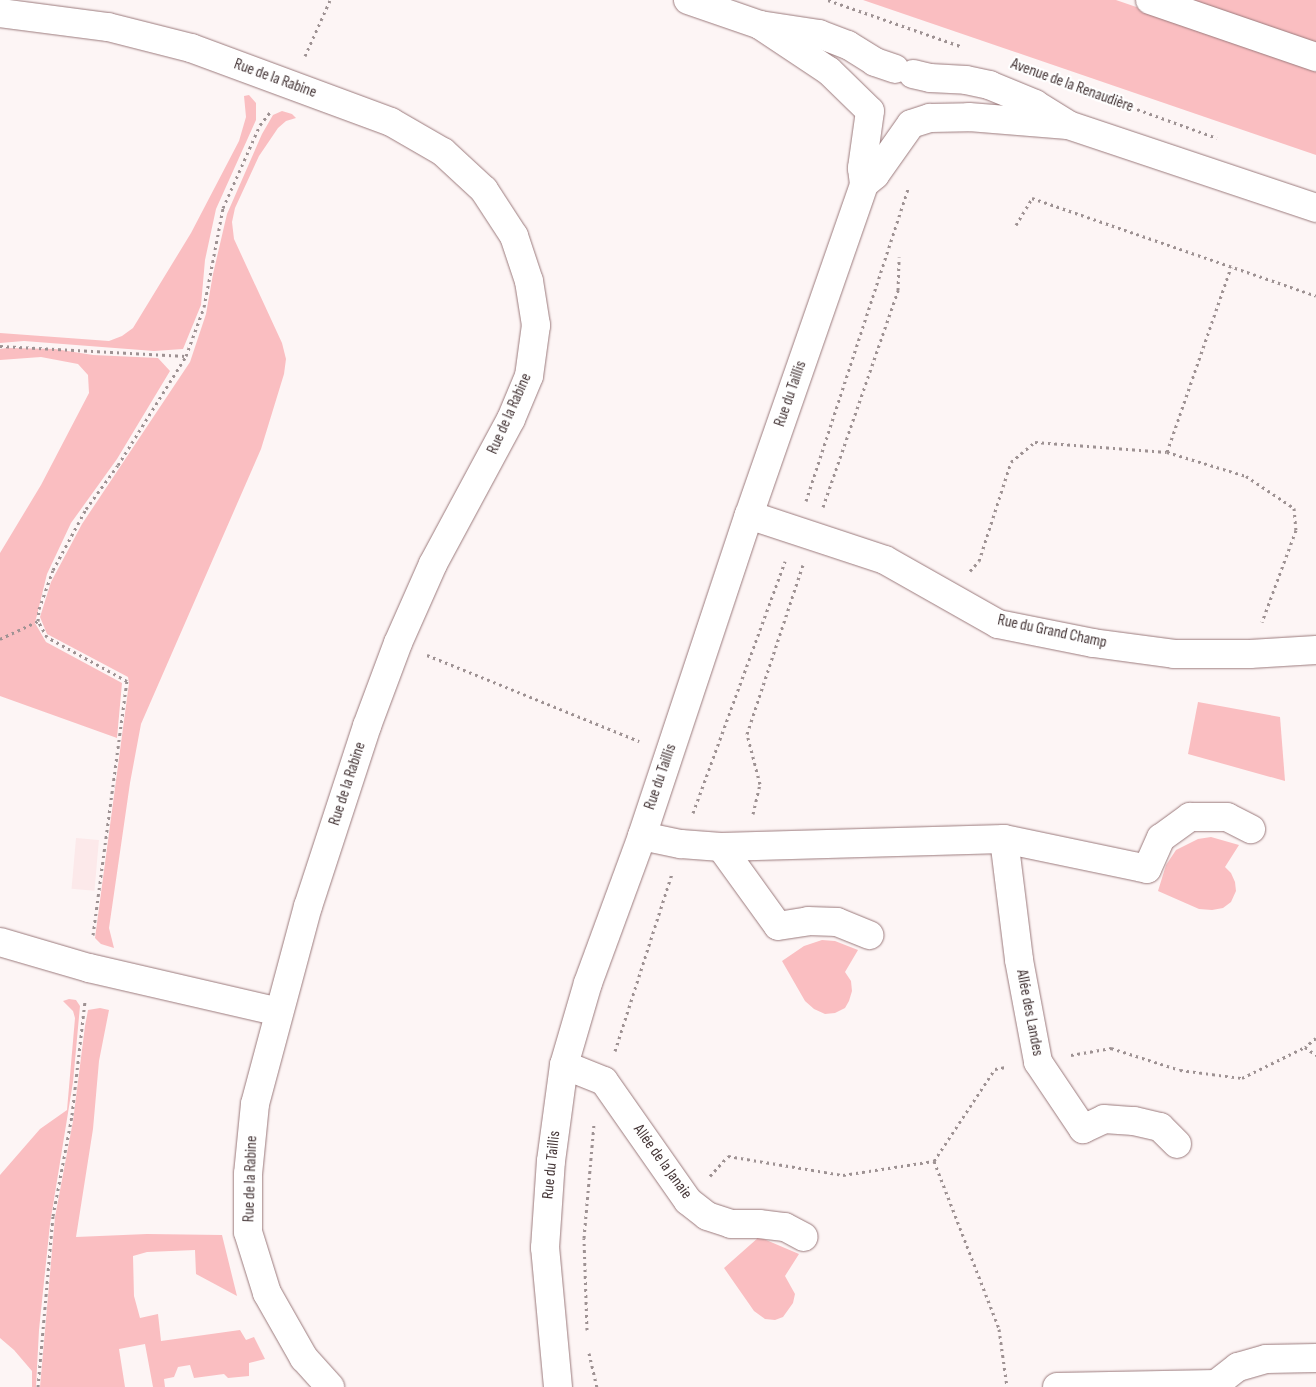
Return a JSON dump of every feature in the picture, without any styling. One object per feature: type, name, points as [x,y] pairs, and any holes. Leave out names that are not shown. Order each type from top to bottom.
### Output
[{"type":"street","name":"Avenue de la Renaudière","points":[[688,0],[760,25],[819,34],[848,45],[875,62],[904,72],[930,78],[966,80],[989,85],[1035,104],[1068,125]]},
{"type":"street","points":[[1150,0],[1316,57]]},
{"type":"street","name":"Rue de la Rabine","points":[[0,13],[117,29],[191,48],[391,122],[443,152],[484,190],[514,236],[529,281],[536,325],[530,376],[511,419],[433,564],[398,643],[367,726],[308,906],[255,1104],[248,1174],[248,1232],[267,1293],[304,1358],[330,1387]]},
{"type":"street","name":"Avenue de la Renaudière","points":[[760,25],[829,71],[875,119],[892,127],[930,118],[969,117],[1068,125],[1316,208]]},
{"type":"street","points":[[870,112],[867,92],[876,76],[904,72],[920,81],[926,100],[919,117],[911,124]]},
{"type":"street","name":"Rue du Taillis","points":[[558,1387],[545,1248],[551,1161],[564,1066],[588,983],[642,836],[749,515],[864,184],[862,168],[870,112]]},
{"type":"street","name":"Rue du Taillis","points":[[864,184],[876,175],[911,124]]},
{"type":"street","name":"Rue du Grand Champ","points":[[749,515],[885,560],[998,624],[1093,643],[1174,654],[1250,654],[1316,650]]},
{"type":"street","points":[[642,836],[681,844],[721,847],[1004,839],[1148,869],[1160,838],[1190,817],[1227,817],[1251,830]]},
{"type":"street","name":"Allée des Landes","points":[[1004,839],[1019,960],[1038,1062],[1083,1129],[1104,1119],[1134,1121],[1160,1127],[1178,1144]]},
{"type":"street","points":[[721,847],[778,926],[808,920],[837,922],[868,935]]},
{"type":"street","points":[[0,942],[89,968],[279,1012]]},
{"type":"street","points":[[564,1066],[604,1082]]},
{"type":"street","name":"Allée de la Janaie","points":[[604,1082],[688,1201],[707,1216],[731,1224],[759,1224],[785,1228],[804,1238]]},
{"type":"street","points":[[1057,1387],[1217,1385],[1238,1367],[1266,1359],[1316,1358]]},
{"type":"path","points":[[38,1387],[53,1216],[72,1115],[89,968],[127,681],[47,637],[38,621],[39,609],[53,570],[86,509],[118,465],[186,356],[204,307],[223,208],[260,125],[274,107],[290,102],[309,45],[330,0]]},
{"type":"path","points":[[828,0],[965,48]]},
{"type":"path","name":"Avenue de la Renaudière","points":[[1066,84],[1224,141]]},
{"type":"path","points":[[588,1339],[584,1238],[592,1135],[604,1082],[681,844],[796,531],[910,182]]},
{"type":"path","points":[[1016,225],[1032,198],[1316,296]]},
{"type":"path","points":[[1167,452],[1230,266]]},
{"type":"path","points":[[0,346],[186,356]]},
{"type":"path","points":[[946,593],[965,578],[979,561],[1011,462],[1034,442],[1167,452],[1246,476],[1294,508],[1296,530],[1250,654]]},
{"type":"path","points":[[0,639],[38,621]]},
{"type":"path","points":[[398,643],[644,743]]},
{"type":"path","points":[[688,1201],[728,1156],[843,1175],[934,1161],[995,1069],[1111,1048],[1180,1070],[1242,1078],[1305,1047],[1316,1038]]},
{"type":"path","points":[[1305,1047],[1316,1055]]},
{"type":"path","points":[[934,1161],[999,1329],[1006,1387]]},
{"type":"path","points":[[588,1348],[597,1387]]},
{"type":"shaded area","points":[[863,0],[1116,0],[1316,69],[1316,155]]},
{"type":"shaded area","points":[[1185,0],[1316,0],[1316,45]]},
{"type":"shaded area","points":[[249,95],[256,103],[256,120],[216,209],[205,260],[201,305],[183,349],[154,351],[24,341],[0,343],[0,333],[109,341],[122,336],[133,328],[191,233],[239,141],[246,117],[244,96]]},
{"type":"shaded area","points":[[282,111],[292,114],[296,118],[286,121],[278,128],[259,156],[235,208],[232,222],[234,239],[282,343],[286,359],[284,374],[261,449],[141,724],[130,783],[109,928],[114,948],[101,944],[95,938],[129,683],[128,677],[47,634],[40,617],[51,582],[82,524],[190,362],[206,314],[227,214],[262,134],[273,115]]},
{"type":"shaded area","points":[[0,349],[55,349],[93,355],[158,358],[170,371],[117,459],[71,523],[47,574],[35,623],[46,642],[122,683],[117,738],[0,696],[0,553],[41,485],[89,393],[88,375],[78,364],[41,357],[0,360]]},
{"type":"shaded area","points":[[1198,702],[1280,717],[1285,781],[1188,754]]},
{"type":"shaded area","points":[[1211,837],[1239,845],[1225,867],[1231,873],[1235,882],[1236,891],[1231,902],[1223,908],[1212,910],[1199,909],[1158,891],[1166,865],[1176,850],[1198,839]]},
{"type":"shaded area","points":[[76,838],[99,840],[94,891],[72,889]]},
{"type":"shaded area","points":[[822,940],[835,941],[858,950],[845,972],[851,981],[852,991],[849,1001],[845,1008],[835,1013],[825,1014],[814,1009],[805,1001],[782,961],[804,946]]},
{"type":"shaded area","points":[[69,999],[76,1000],[80,1006],[73,1082],[50,1224],[39,1330],[36,1387],[32,1387],[32,1371],[14,1350],[0,1338],[0,1175],[40,1129],[67,1110],[75,1018],[73,1011],[63,1001]]},
{"type":"shaded area","points":[[100,1008],[109,1010],[99,1061],[93,1129],[76,1237],[147,1234],[222,1235],[237,1296],[196,1274],[195,1250],[147,1252],[133,1256],[134,1296],[140,1318],[158,1314],[161,1341],[240,1330],[246,1340],[254,1337],[265,1359],[249,1363],[249,1376],[228,1378],[224,1374],[194,1378],[190,1365],[178,1367],[174,1377],[164,1379],[165,1387],[153,1387],[145,1344],[119,1349],[125,1387],[40,1387],[55,1217],[73,1121],[85,1026],[88,1010]]},
{"type":"shaded area","points":[[759,1237],[799,1254],[785,1276],[795,1294],[793,1303],[783,1317],[775,1320],[765,1319],[754,1311],[724,1268]]}]
